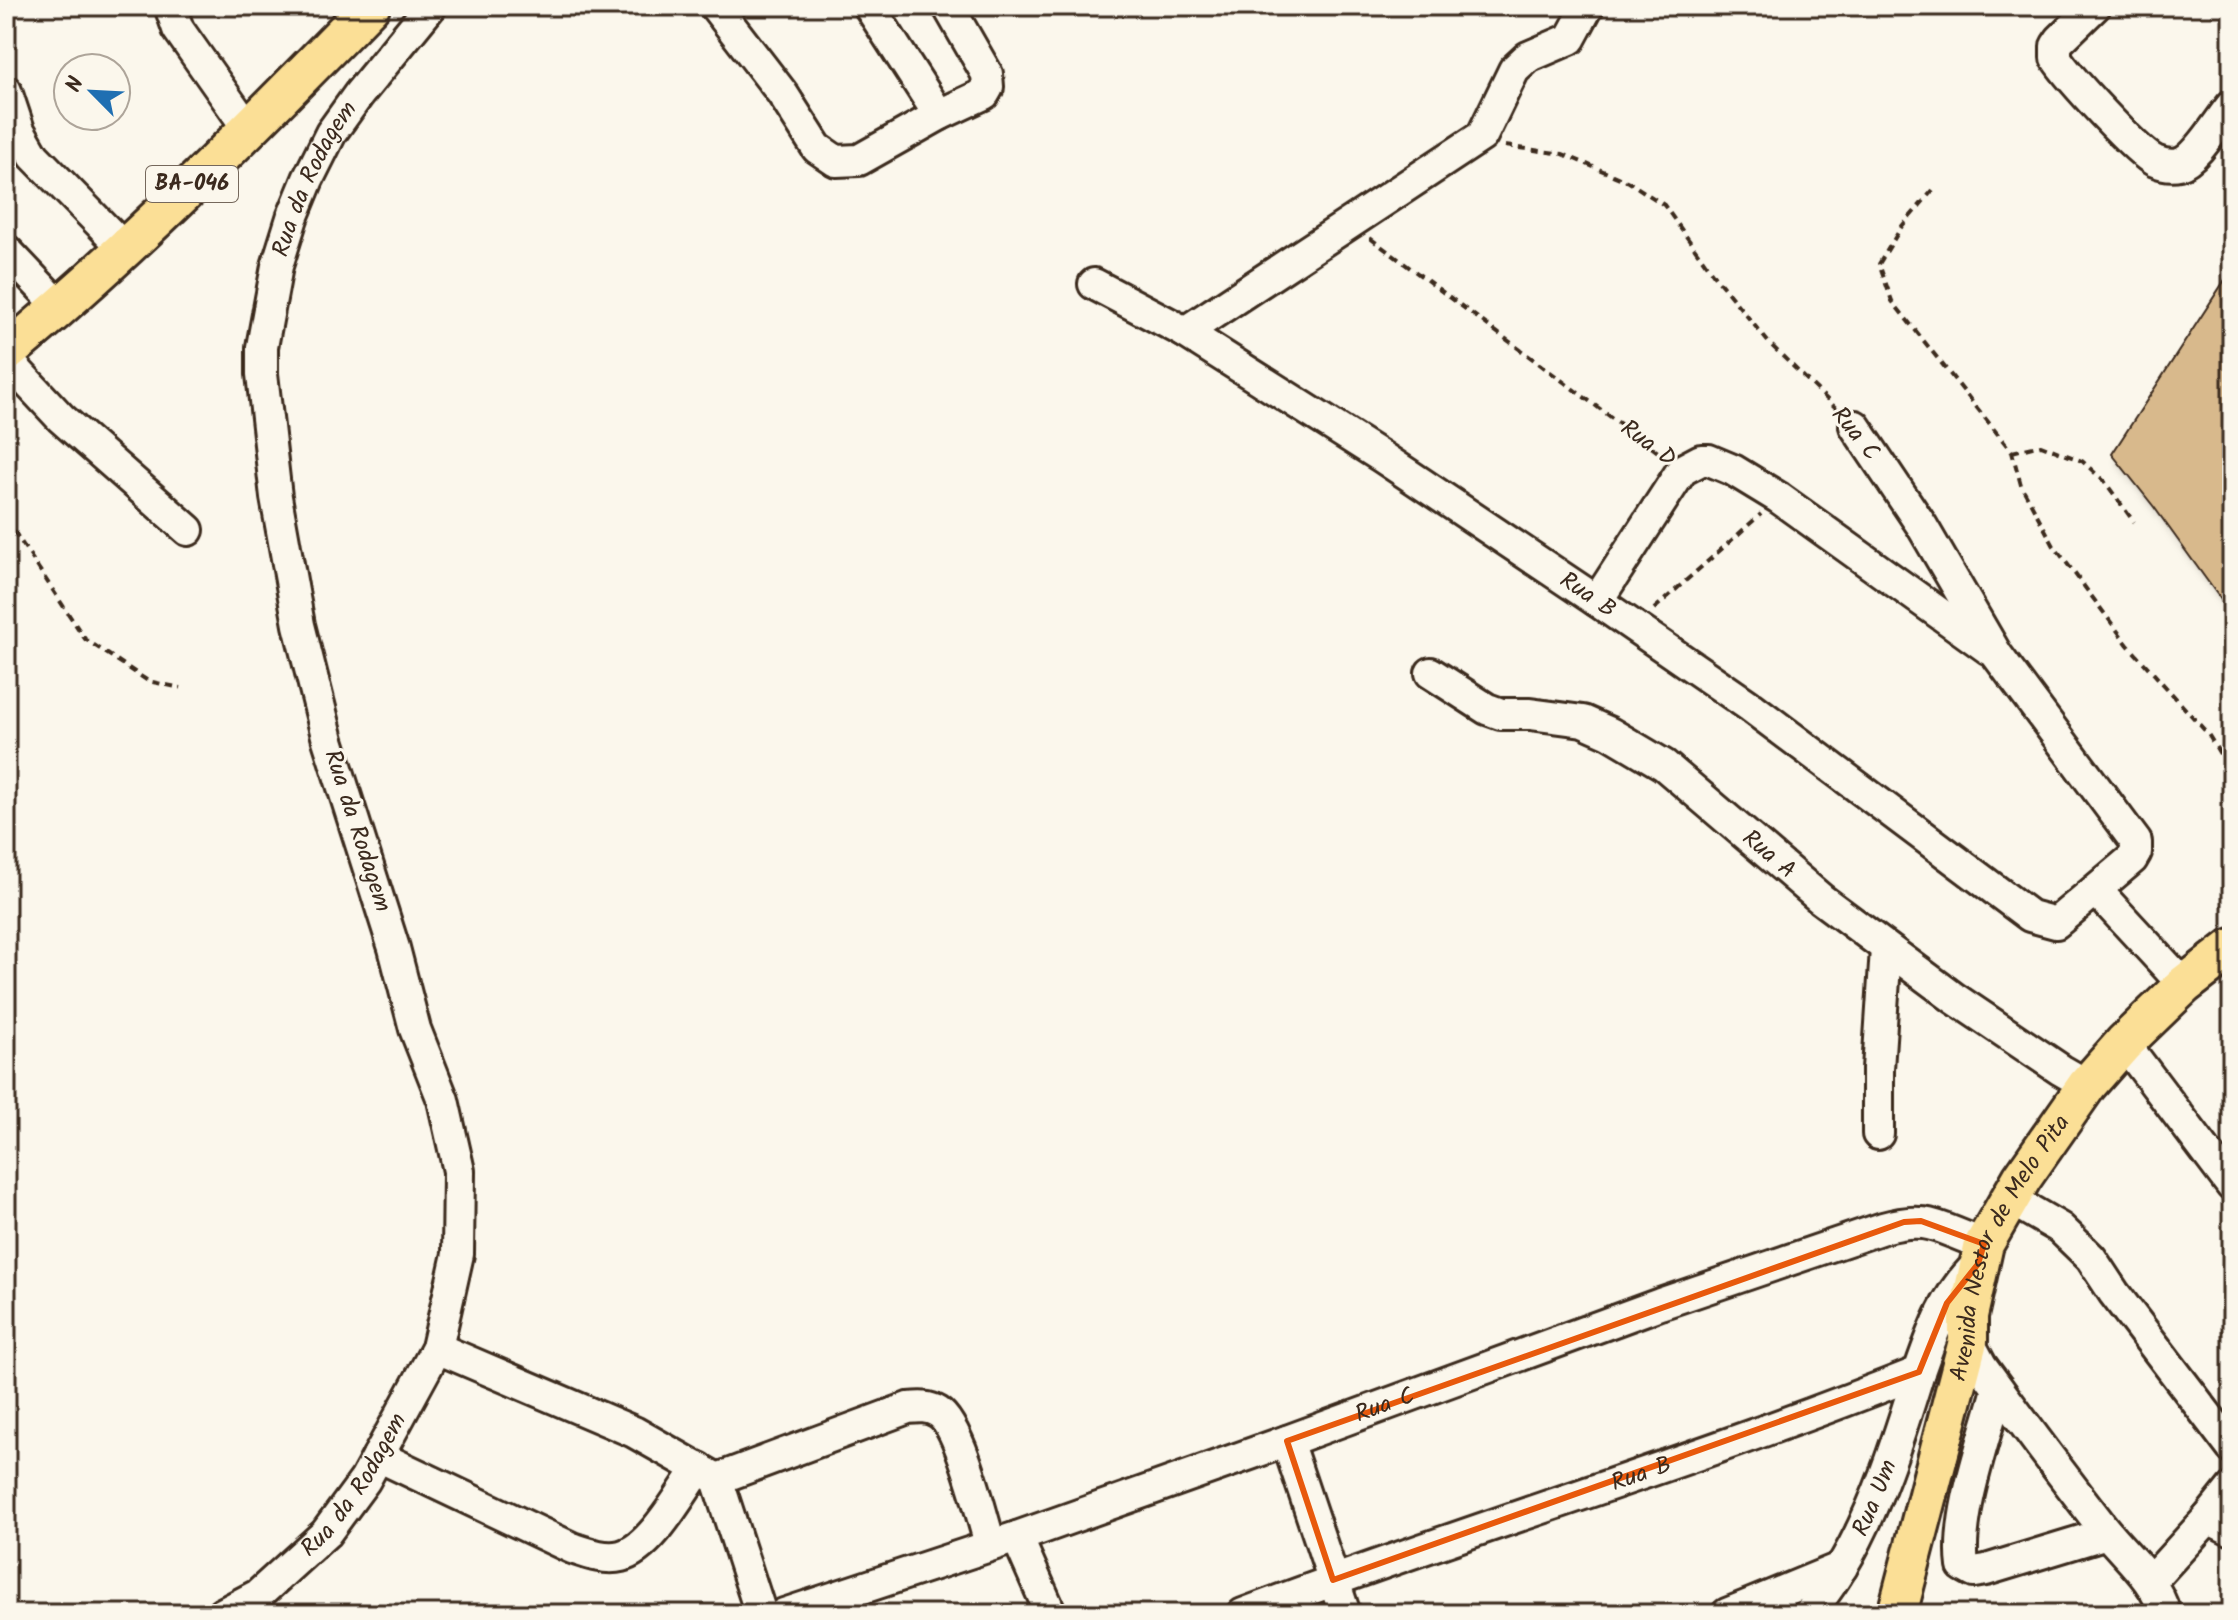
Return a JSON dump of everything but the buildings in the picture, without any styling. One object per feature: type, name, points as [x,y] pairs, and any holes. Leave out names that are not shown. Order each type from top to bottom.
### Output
[{"type":"main road","name":"BA-046","points":[[6,356],[249,130],[370,6]]},
{"type":"main road","name":"Avenida Nestor de Melo Pita","points":[[1897,1614],[1968,1341],[1968,1316],[1981,1254],[2008,1198],[2087,1085],[2124,1043],[2184,985],[2232,948]]},
{"type":"street","points":[[170,6],[178,29],[249,130]]},
{"type":"street","name":"Rua da Rodagem","points":[[222,1614],[262,1605],[326,1533],[365,1480],[437,1348],[458,1254],[459,1171],[443,1100],[415,1029],[394,948],[320,711],[299,625],[276,497],[262,374],[262,347],[277,266],[308,179],[331,133],[431,6]]},
{"type":"street","points":[[715,6],[782,93],[811,140],[836,161],[859,160],[939,115],[984,94],[989,80],[948,6]]},
{"type":"street","points":[[869,6],[939,115]]},
{"type":"street","points":[[1185,332],[1482,136],[1514,70],[1528,57],[1570,39],[1588,6]]},
{"type":"street","points":[[2095,6],[2060,40],[2056,46],[2056,58],[2112,121],[2153,160],[2167,165],[2181,164],[2194,156],[2232,105]]},
{"type":"street","points":[[6,91],[19,130],[34,156],[124,248]]},
{"type":"street","points":[[6,250],[61,308]]},
{"type":"street","name":"Rua B","points":[[1094,284],[1185,332],[1382,457],[1597,601],[1751,707],[2030,916],[2049,923],[2063,919],[2097,891]]},
{"type":"street","points":[[6,356],[61,418],[188,530]]},
{"type":"street","name":"Rua C","points":[[1855,426],[1922,526],[1997,655],[2133,836],[2137,847],[2132,859],[2097,891]]},
{"type":"street","name":"Rua D","points":[[1682,470],[1701,460],[1717,461],[1779,498],[1997,655]]},
{"type":"street","points":[[1597,601],[1682,470]]},
{"type":"street","name":"Rua A","points":[[1431,673],[1487,709],[1501,714],[1530,714],[1583,721],[1664,765],[1821,899],[1886,949],[2087,1085]]},
{"type":"street","points":[[2097,891],[2184,985]]},
{"type":"street","points":[[1878,1134],[1878,1069],[1886,949]]},
{"type":"street","points":[[2124,1043],[2232,1186]]},
{"type":"street","points":[[2008,1198],[2060,1228],[2091,1258],[2232,1448]]},
{"type":"street","name":"Rua C","points":[[784,1614],[1004,1541],[1660,1304],[1904,1222],[1921,1221],[1981,1254]]},
{"type":"street","points":[[1919,1372],[1931,1337],[1953,1291],[1981,1254]]},
{"type":"street","points":[[1968,1341],[1998,1389],[2107,1533],[2151,1581],[2165,1614]]},
{"type":"street","points":[[437,1348],[634,1432],[708,1474],[761,1614]]},
{"type":"street","name":"Rua B","points":[[1243,1614],[1824,1410],[1919,1372]]},
{"type":"street","name":"Rua Um","points":[[1809,1614],[1842,1567],[1889,1460],[1919,1372]]},
{"type":"street","points":[[1998,1389],[1966,1513],[1961,1552],[1963,1566],[1974,1572],[1986,1570],[2107,1533]]},
{"type":"street","points":[[378,1456],[572,1548],[595,1555],[620,1557],[643,1546],[708,1474],[908,1408],[927,1407],[941,1413],[955,1432],[1004,1541],[1051,1614]]},
{"type":"street","points":[[1287,1441],[1345,1614]]},
{"type":"street","points":[[2151,1581],[2220,1524],[2232,1488]]},
{"type":"street","points":[[1727,1614],[1842,1567]]},
{"type":"path","name":"Rua C","points":[[1462,150],[1511,145],[1563,154],[1629,182],[1664,205],[1715,277],[1769,343],[1855,426]]},
{"type":"path","points":[[1933,190],[1902,226],[1879,264],[1892,301],[2012,452],[2021,485],[2054,546],[2128,645],[2208,734],[2232,774]]},
{"type":"path","name":"Rua D","points":[[1349,222],[1682,470]]},
{"type":"path","points":[[2012,452],[2041,445],[2082,461],[2105,482],[2134,522]]},
{"type":"path","points":[[1634,626],[1779,498]]},
{"type":"path","points":[[6,519],[85,639],[148,681],[181,688]]},
{"type":"highlighted area","points":[[1921,1221],[1984,1244],[1978,1264],[1947,1303],[1919,1372],[1333,1580],[1287,1441],[1904,1222]]}]
